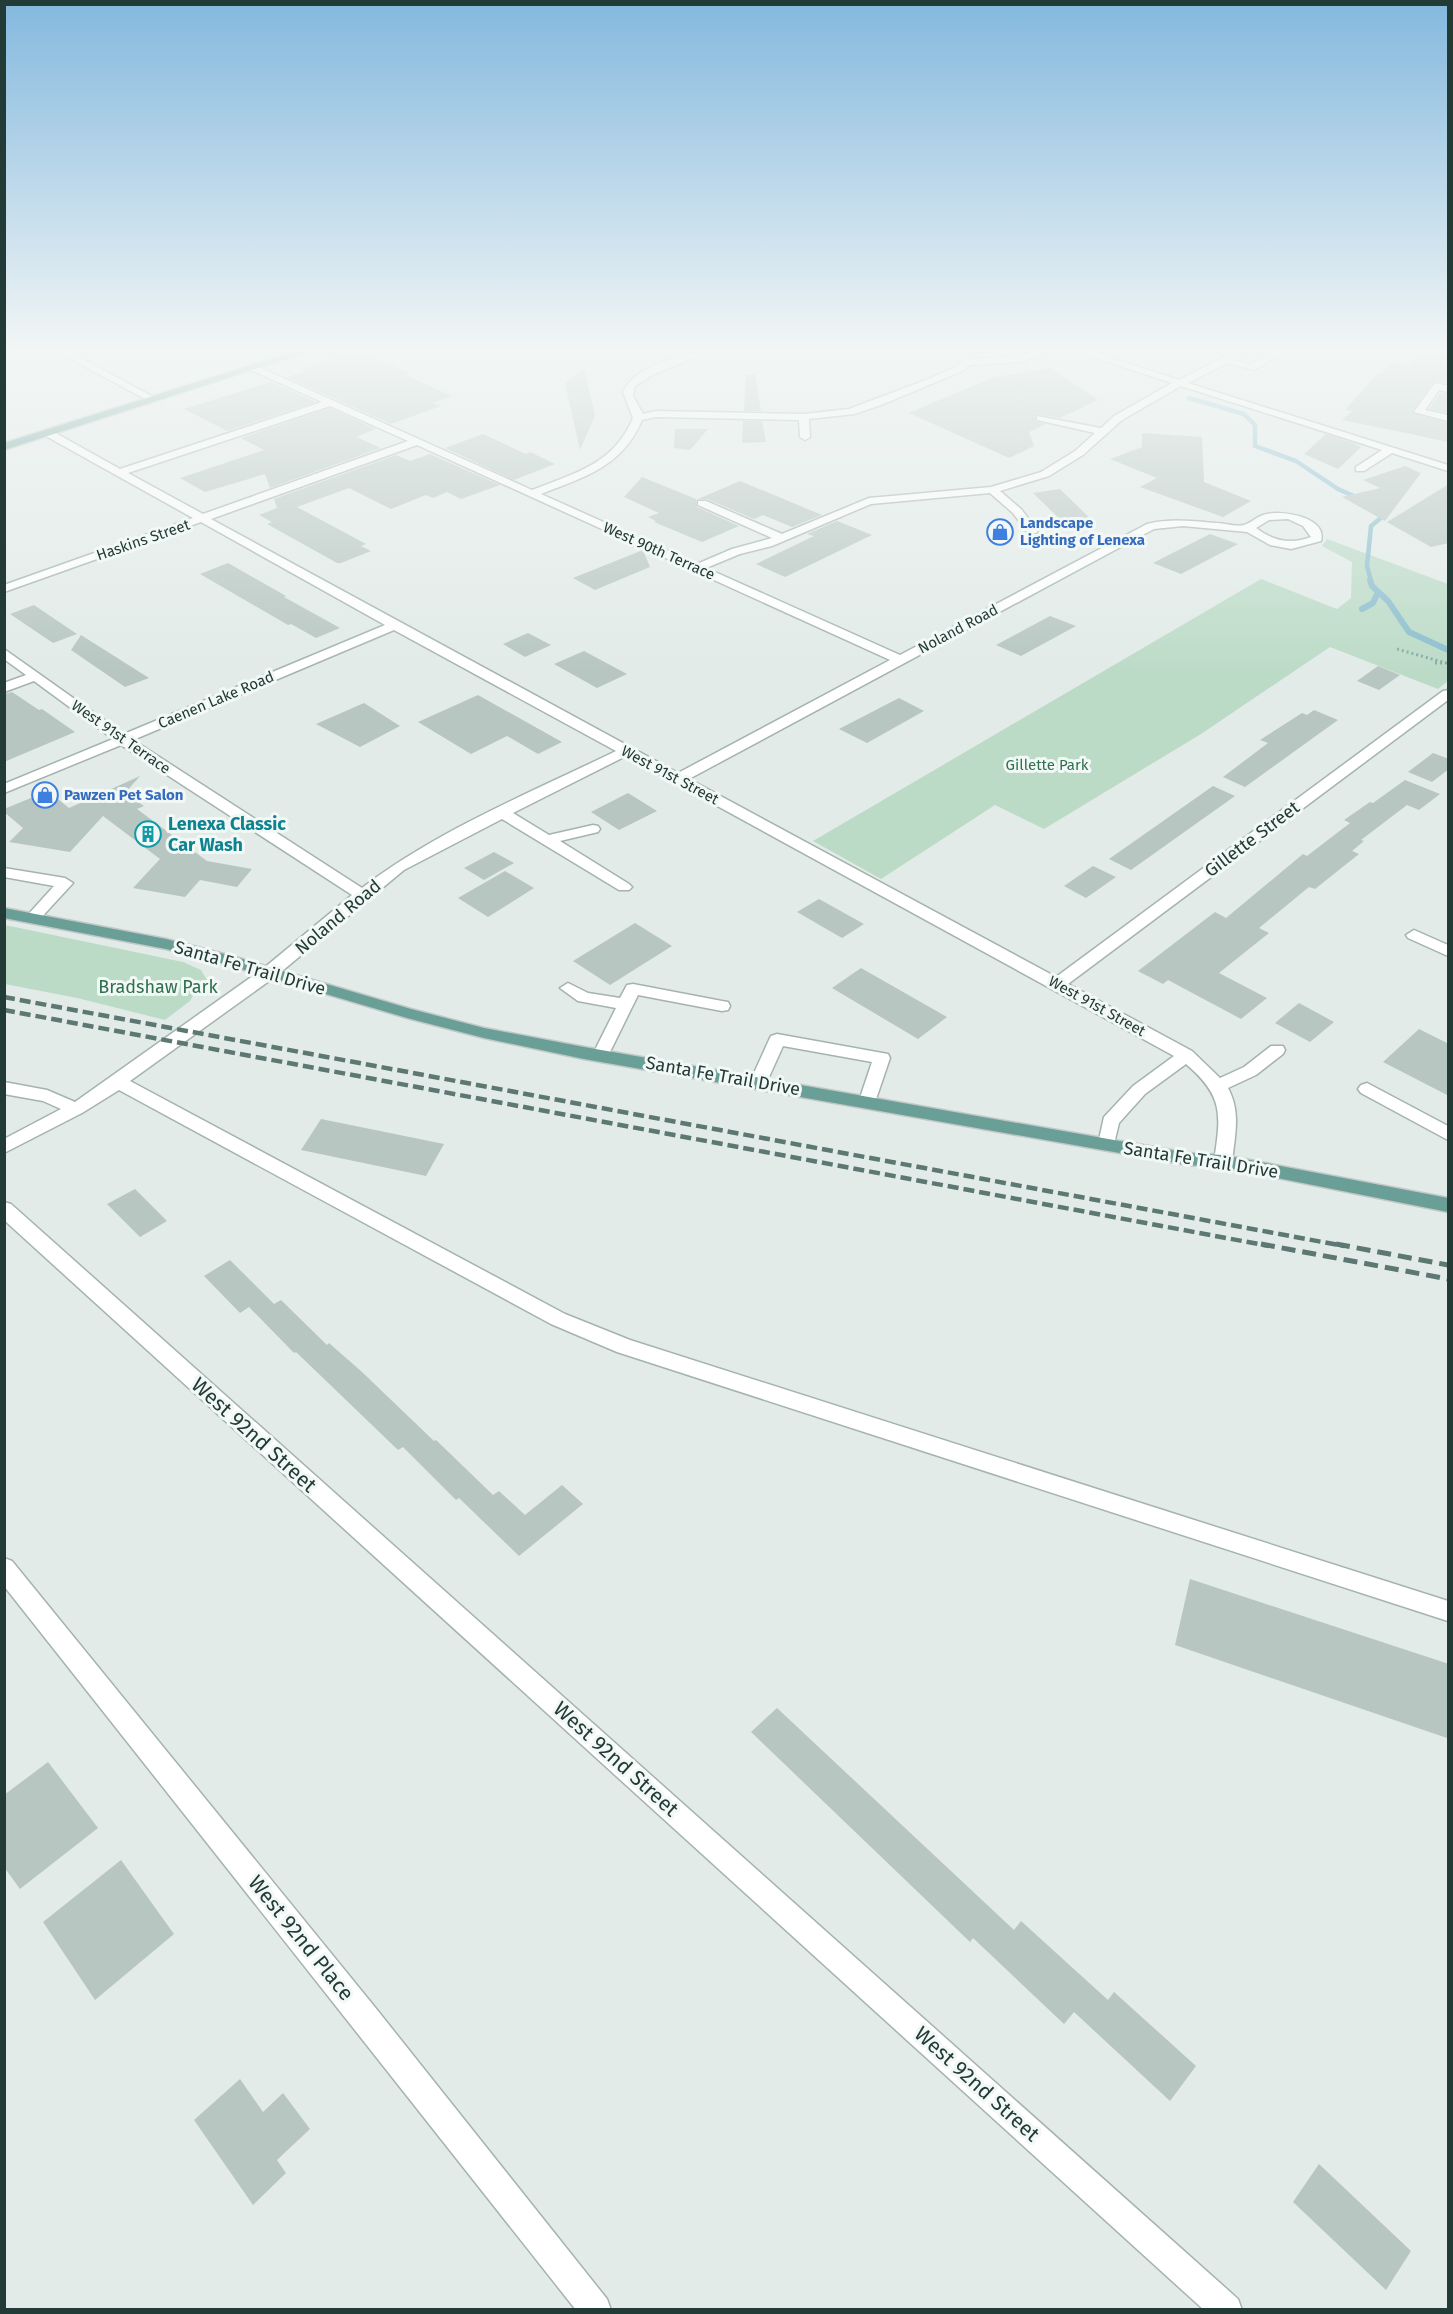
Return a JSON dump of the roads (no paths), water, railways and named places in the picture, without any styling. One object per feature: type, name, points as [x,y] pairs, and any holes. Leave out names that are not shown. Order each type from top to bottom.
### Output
[{"type":"main road","name":"Santa Fe Trail Drive","points":[[4,913],[166,944],[484,1033],[600,1056],[868,1101],[1188,1159],[1223,1161],[1449,1205]]},
{"type":"street","name":"West 91st Street","points":[[92,457],[395,625],[1186,1055],[1206,1070],[1217,1086],[1228,1112],[1223,1161]]},
{"type":"street","points":[[120,472],[166,457]]},
{"type":"street","name":"Haskins Street","points":[[4,589],[375,457]]},
{"type":"street","name":"West 90th Terrace","points":[[449,457],[900,660]]},
{"type":"street","points":[[531,494],[597,467],[613,457]]},
{"type":"street","points":[[696,568],[736,551],[781,538],[869,501],[992,490],[1054,470],[1071,457]]},
{"type":"street","points":[[1360,469],[1379,457]]},
{"type":"street","points":[[1414,457],[1446,466]]},
{"type":"street","points":[[992,490],[1017,511],[1032,531]]},
{"type":"street","points":[[702,503],[781,538]]},
{"type":"street","points":[[1288,516],[1301,519],[1311,526],[1317,539],[1302,546],[1286,546],[1262,539],[1250,529],[1251,525],[1266,517],[1288,516]]},
{"type":"street","name":"Noland Road","points":[[678,779],[1151,526],[1183,523],[1250,529]]},
{"type":"street","name":"Caenen Lake Road","points":[[4,789],[395,625]]},
{"type":"street","name":"West 91st Terrace","points":[[7,658],[36,676],[122,739],[362,895]]},
{"type":"street","points":[[4,688],[36,676]]},
{"type":"street","name":"Gillette Street","points":[[1057,984],[1448,691]]},
{"type":"street","name":"Noland Road","points":[[4,1147],[76,1109],[118,1082],[270,972],[399,867],[626,751]]},
{"type":"street","points":[[503,813],[624,887]]},
{"type":"street","points":[[547,840],[593,829]]},
{"type":"street","points":[[4,872],[64,883],[33,918]]},
{"type":"street","points":[[1414,935],[1449,951]]},
{"type":"street","points":[[568,988],[584,997],[626,1004]]},
{"type":"street","points":[[600,1056],[633,989],[722,1006]]},
{"type":"street","points":[[759,1082],[777,1040],[882,1058],[868,1101]]},
{"type":"street","points":[[1217,1086],[1250,1071],[1277,1050]]},
{"type":"street","points":[[1107,1144],[1110,1121],[1138,1090],[1186,1055]]},
{"type":"street","points":[[118,1082],[558,1319],[624,1346],[1449,1611]]},
{"type":"street","points":[[4,1088],[47,1096],[76,1109]]},
{"type":"street","points":[[1367,1089],[1449,1134]]},
{"type":"street","name":"West 92nd Street","points":[[4,1209],[1227,2310]]},
{"type":"street","name":"West 92nd Place","points":[[4,1568],[368,2021],[596,2310]]},
{"type":"waterway","points":[[1285,457],[1296,461],[1338,489],[1358,498]]},
{"type":"waterway","points":[[1371,581],[1367,566],[1371,526],[1387,513]]},
{"type":"waterway","points":[[1370,580],[1372,586],[1388,601],[1409,632],[1448,650]]},
{"type":"waterway","points":[[1362,609],[1373,603],[1378,592]]},
{"type":"railway","points":[[4,997],[1344,1246]]},
{"type":"railway","points":[[4,1010],[1269,1246]]},
{"type":"railway","points":[[1261,1244],[1448,1279]]},
{"type":"railway","points":[[1336,1244],[1448,1265]]},
{"type":"place","name":"Landscape Lighting of Lenexa","points":[[1000,532]]},
{"type":"place","name":"Pawzen Pet Salon","points":[[45,795]]},
{"type":"place","name":"Lenexa Classic Car Wash","points":[[148,834]]},
{"type":"park label","name":"Gillette Park","points":[[1047,765]]},
{"type":"park label","name":"Bradshaw Park","points":[[158,987]]}]
